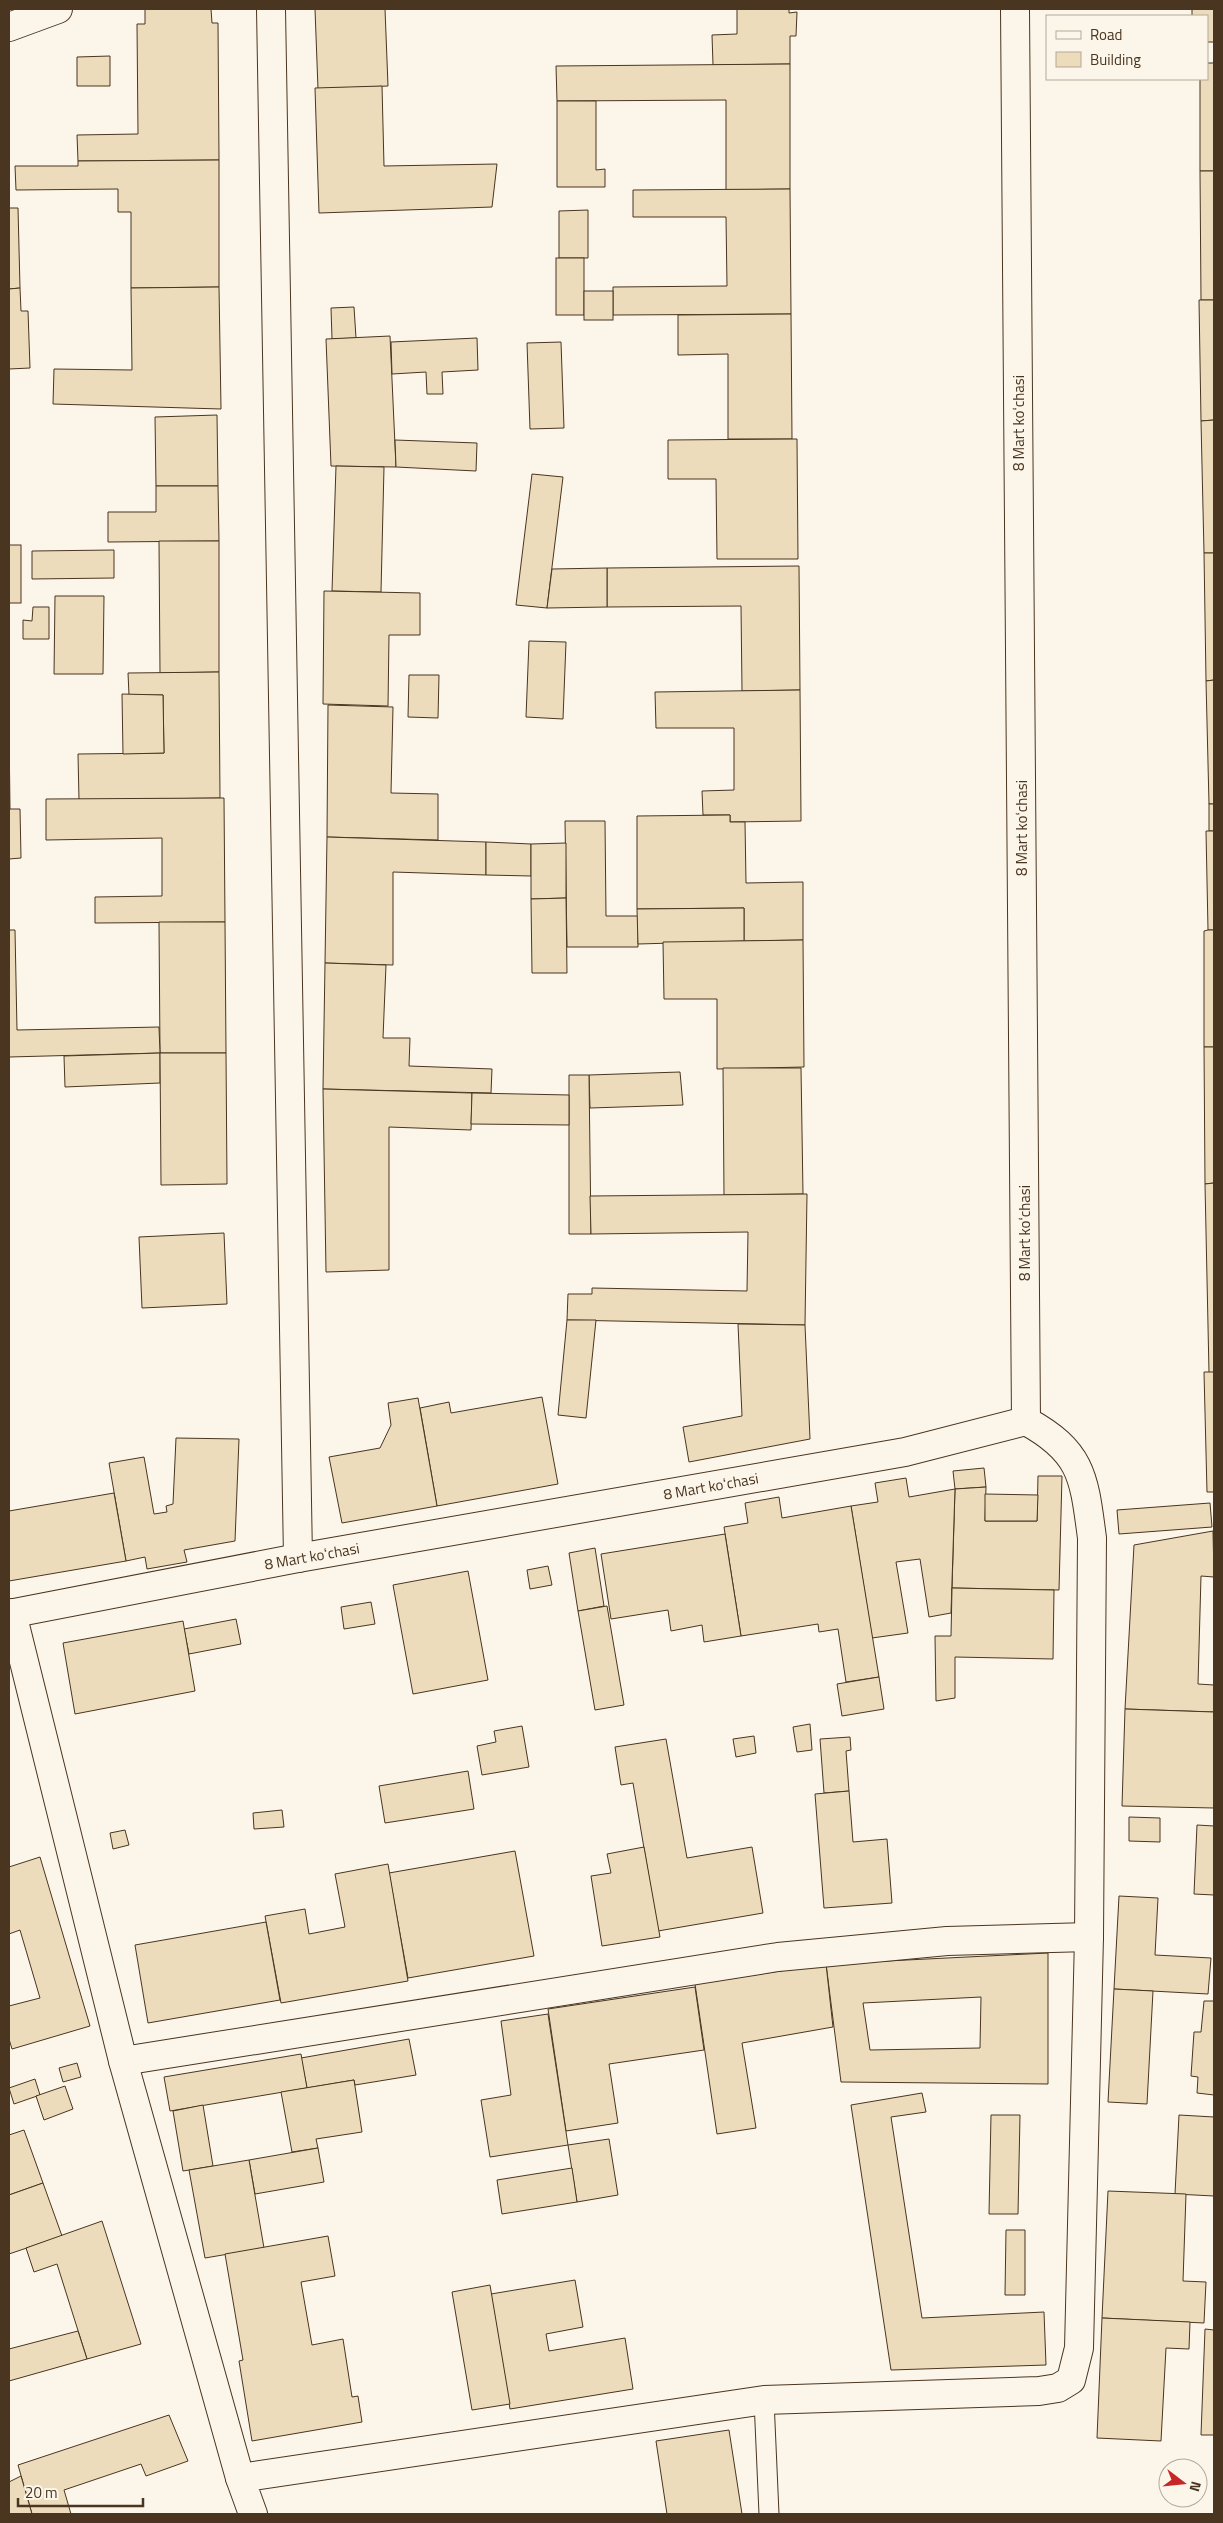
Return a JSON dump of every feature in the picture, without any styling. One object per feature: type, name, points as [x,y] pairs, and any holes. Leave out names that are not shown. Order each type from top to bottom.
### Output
[{"type":"street","points":[[9,27],[58,9]]},
{"type":"street","points":[[271,9],[298,1558]]},
{"type":"street","name":"8 Mart koʻchasi","points":[[10,1614],[298,1558],[905,1452],[1026,1421],[1015,9]]},
{"type":"street","points":[[240,2478],[764,2400],[1039,2391],[1058,2388],[1071,2380],[1079,2348],[1089,1937],[1092,1538],[1086,1489],[1073,1458],[1050,1434],[1026,1421]]},
{"type":"street","points":[[10,1614],[123,2061],[240,2478],[253,2514]]},
{"type":"street","points":[[123,2061],[778,1957],[947,1942],[1089,1937]]},
{"type":"lane","points":[[764,2400],[769,2514]]},
{"type":"building","points":[[145,9],[211,9],[212,23],[218,23],[219,160],[78,161],[77,135],[138,134],[137,24],[145,24]]},
{"type":"building","points":[[315,9],[385,9],[388,86],[318,89]]},
{"type":"building","points":[[737,9],[789,9],[789,13],[797,12],[796,36],[790,36],[790,64],[713,65],[712,35],[737,34]]},
{"type":"building","points":[[1192,9],[1214,9],[1214,42],[1208,42],[1208,15],[1192,15]]},
{"type":"building","points":[[110,56],[110,86],[77,86],[77,57]]},
{"type":"building","points":[[1208,63],[1214,63],[1214,171],[1200,171],[1200,80],[1208,80]]},
{"type":"building","points":[[790,64],[790,189],[726,190],[726,100],[557,101],[556,66]]},
{"type":"building","points":[[382,86],[384,166],[497,164],[492,207],[319,213],[315,88]]},
{"type":"building","points":[[557,101],[596,101],[596,170],[605,169],[605,187],[557,187]]},
{"type":"building","points":[[219,160],[219,287],[131,288],[131,212],[118,212],[118,189],[16,190],[15,166],[78,166],[78,161]]},
{"type":"building","points":[[1200,171],[1214,171],[1214,300],[1201,300]]},
{"type":"building","points":[[790,189],[791,314],[613,315],[613,287],[727,286],[726,217],[633,217],[633,190]]},
{"type":"building","points":[[9,208],[18,208],[20,288],[9,289]]},
{"type":"building","points":[[588,210],[588,258],[559,258],[559,211]]},
{"type":"building","points":[[556,258],[584,258],[584,315],[556,315]]},
{"type":"building","points":[[219,287],[221,409],[53,404],[54,369],[132,370],[131,288]]},
{"type":"building","points":[[20,288],[21,311],[28,311],[30,368],[9,369],[9,289]]},
{"type":"building","points":[[584,291],[613,291],[613,320],[584,320]]},
{"type":"building","points":[[1199,300],[1214,300],[1214,420],[1201,421]]},
{"type":"building","points":[[354,307],[356,338],[332,339],[331,308]]},
{"type":"building","points":[[791,314],[792,439],[728,439],[728,354],[678,355],[678,315]]},
{"type":"building","points":[[390,336],[396,467],[331,466],[326,339]]},
{"type":"building","points":[[477,338],[478,370],[442,372],[443,394],[427,394],[426,372],[392,374],[391,342]]},
{"type":"building","points":[[561,342],[564,428],[530,429],[527,343]]},
{"type":"building","points":[[217,415],[218,486],[156,486],[155,417]]},
{"type":"building","points":[[1214,420],[1214,553],[1204,553],[1201,421]]},
{"type":"building","points":[[797,439],[798,559],[717,559],[716,479],[668,479],[668,440]]},
{"type":"building","points":[[395,440],[477,443],[476,471],[396,467]]},
{"type":"building","points":[[336,466],[384,467],[381,592],[332,591]]},
{"type":"building","points":[[532,474],[563,477],[547,608],[516,605]]},
{"type":"building","points":[[156,486],[218,486],[219,541],[108,542],[108,512],[156,512]]},
{"type":"building","points":[[159,541],[219,541],[219,672],[160,673]]},
{"type":"building","points":[[9,545],[21,545],[21,603],[9,603]]},
{"type":"building","points":[[114,550],[114,578],[32,579],[32,551]]},
{"type":"building","points":[[1204,553],[1214,553],[1214,680],[1206,681]]},
{"type":"building","points":[[799,566],[800,690],[742,691],[741,606],[607,607],[607,568]]},
{"type":"building","points":[[607,568],[607,607],[547,608],[552,569]]},
{"type":"building","points":[[324,591],[420,593],[420,635],[389,635],[388,706],[323,704]]},
{"type":"building","points":[[55,596],[104,596],[103,674],[54,674]]},
{"type":"building","points":[[33,607],[49,607],[49,639],[23,639],[23,620],[32,621]]},
{"type":"building","points":[[529,641],[566,642],[563,719],[526,717]]},
{"type":"building","points":[[219,672],[220,798],[79,800],[78,754],[164,753],[163,695],[129,695],[128,673]]},
{"type":"building","points":[[409,675],[439,675],[438,718],[408,717]]},
{"type":"building","points":[[1214,680],[1214,804],[1209,804],[1206,681]]},
{"type":"building","points":[[800,690],[801,821],[730,822],[730,815],[703,815],[702,791],[734,790],[734,728],[656,728],[655,692]]},
{"type":"building","points":[[122,694],[163,695],[164,753],[123,754]]},
{"type":"building","points":[[328,705],[393,707],[391,793],[438,794],[438,840],[327,837]]},
{"type":"building","points":[[9,728],[10,809],[9,809]]},
{"type":"building","points":[[224,798],[225,922],[95,923],[95,897],[162,896],[162,838],[46,840],[46,799]]},
{"type":"building","points":[[1209,804],[1214,804],[1214,831],[1209,831]]},
{"type":"building","points":[[9,809],[20,809],[21,858],[9,859]]},
{"type":"building","points":[[730,815],[730,822],[745,822],[746,883],[803,882],[803,940],[744,941],[744,908],[637,909],[637,816]]},
{"type":"building","points":[[565,821],[605,821],[606,916],[638,916],[638,947],[567,947]]},
{"type":"building","points":[[1206,831],[1214,831],[1214,930],[1208,930]]},
{"type":"building","points":[[327,837],[486,842],[486,875],[393,872],[393,965],[325,963]]},
{"type":"building","points":[[486,842],[531,844],[531,876],[486,875]]},
{"type":"building","points":[[566,843],[566,898],[531,899],[531,844]]},
{"type":"building","points":[[566,898],[567,973],[532,973],[531,899]]},
{"type":"building","points":[[744,908],[744,941],[638,944],[637,909]]},
{"type":"building","points":[[159,922],[225,922],[226,1053],[160,1053]]},
{"type":"building","points":[[9,930],[15,930],[17,1030],[159,1027],[160,1053],[9,1057]]},
{"type":"building","points":[[1214,930],[1214,1047],[1204,1047],[1204,931]]},
{"type":"building","points":[[803,940],[804,1067],[717,1069],[717,999],[664,999],[663,942]]},
{"type":"building","points":[[325,963],[386,965],[383,1038],[410,1038],[409,1066],[492,1069],[491,1093],[323,1089]]},
{"type":"building","points":[[1204,1047],[1214,1047],[1214,1183],[1205,1184]]},
{"type":"building","points":[[160,1053],[160,1083],[65,1087],[64,1056]]},
{"type":"building","points":[[160,1053],[226,1053],[227,1184],[161,1185]]},
{"type":"building","points":[[723,1068],[801,1068],[803,1194],[724,1195]]},
{"type":"building","points":[[680,1072],[683,1105],[590,1108],[589,1075]]},
{"type":"building","points":[[569,1075],[589,1075],[591,1234],[569,1234]]},
{"type":"building","points":[[323,1089],[472,1093],[471,1130],[389,1127],[389,1270],[326,1272]]},
{"type":"building","points":[[472,1093],[569,1095],[569,1125],[471,1124]]},
{"type":"building","points":[[1214,1183],[1214,1372],[1209,1373],[1205,1184]]},
{"type":"building","points":[[807,1194],[805,1325],[567,1320],[568,1294],[592,1294],[592,1288],[747,1291],[748,1232],[591,1234],[590,1196]]},
{"type":"building","points":[[224,1233],[227,1304],[142,1308],[139,1237]]},
{"type":"building","points":[[567,1320],[596,1320],[586,1418],[558,1415]]},
{"type":"building","points":[[738,1324],[805,1325],[810,1439],[689,1462],[683,1427],[742,1416]]},
{"type":"building","points":[[1204,1372],[1214,1372],[1214,1492],[1207,1492]]},
{"type":"building","points":[[542,1397],[558,1484],[437,1506],[420,1408],[449,1402],[451,1413]]},
{"type":"building","points":[[418,1398],[437,1506],[342,1523],[329,1457],[380,1448],[391,1425],[388,1403]]},
{"type":"building","points":[[176,1438],[239,1439],[235,1541],[184,1550],[187,1562],[147,1569],[145,1557],[126,1561],[109,1463],[144,1457],[154,1514],[167,1512],[166,1506],[173,1504]]},
{"type":"building","points":[[984,1468],[986,1487],[955,1489],[953,1471]]},
{"type":"building","points":[[1038,1476],[1062,1476],[1059,1590],[952,1588],[955,1489],[986,1487],[985,1521],[1037,1521]]},
{"type":"building","points":[[906,1478],[909,1497],[955,1489],[951,1613],[929,1617],[920,1559],[896,1562],[908,1633],[872,1638],[851,1506],[878,1502],[875,1483]]},
{"type":"building","points":[[114,1493],[126,1561],[9,1581],[9,1511]]},
{"type":"building","points":[[985,1494],[1038,1495],[1037,1521],[985,1521]]},
{"type":"building","points":[[779,1497],[782,1518],[851,1506],[879,1677],[846,1682],[838,1629],[819,1632],[818,1624],[741,1636],[724,1527],[748,1523],[745,1503]]},
{"type":"building","points":[[1210,1503],[1212,1527],[1119,1534],[1117,1510]]},
{"type":"building","points":[[1213,1531],[1214,1577],[1201,1576],[1198,1684],[1214,1685],[1214,1712],[1125,1709],[1134,1545]]},
{"type":"building","points":[[725,1534],[741,1636],[704,1642],[702,1625],[671,1631],[668,1610],[611,1619],[601,1554]]},
{"type":"building","points":[[595,1548],[604,1606],[578,1611],[569,1553]]},
{"type":"building","points":[[548,1566],[552,1585],[530,1589],[527,1570]]},
{"type":"building","points":[[468,1571],[488,1680],[413,1694],[393,1585]]},
{"type":"building","points":[[952,1588],[1054,1590],[1053,1659],[955,1657],[955,1698],[936,1701],[935,1636],[951,1636]]},
{"type":"building","points":[[371,1602],[375,1624],[344,1629],[341,1607]]},
{"type":"building","points":[[607,1606],[624,1705],[595,1710],[578,1611]]},
{"type":"building","points":[[236,1619],[241,1644],[189,1654],[184,1629]]},
{"type":"building","points":[[183,1621],[195,1691],[75,1714],[63,1643]]},
{"type":"building","points":[[879,1677],[884,1709],[842,1716],[837,1684]]},
{"type":"building","points":[[1125,1709],[1214,1712],[1214,1808],[1122,1806]]},
{"type":"building","points":[[810,1724],[812,1750],[797,1752],[793,1727]]},
{"type":"building","points":[[522,1726],[529,1767],[482,1775],[477,1746],[496,1742],[494,1731]]},
{"type":"building","points":[[754,1736],[756,1753],[736,1757],[733,1739]]},
{"type":"building","points":[[850,1737],[851,1750],[846,1751],[849,1791],[824,1793],[820,1739]]},
{"type":"building","points":[[666,1739],[687,1858],[752,1847],[763,1913],[658,1931],[633,1783],[621,1785],[615,1747]]},
{"type":"building","points":[[468,1771],[474,1809],[385,1823],[379,1786]]},
{"type":"building","points":[[849,1791],[853,1842],[887,1839],[892,1903],[824,1908],[815,1794]]},
{"type":"building","points":[[282,1810],[284,1827],[254,1829],[253,1813]]},
{"type":"building","points":[[1129,1817],[1160,1818],[1160,1842],[1129,1841]]},
{"type":"building","points":[[1197,1825],[1214,1826],[1214,1895],[1194,1894]]},
{"type":"building","points":[[125,1830],[129,1845],[113,1849],[110,1833]]},
{"type":"building","points":[[644,1847],[660,1937],[602,1946],[591,1876],[611,1873],[607,1854]]},
{"type":"building","points":[[515,1851],[534,1956],[408,1978],[389,1873]]},
{"type":"building","points":[[40,1857],[90,2026],[12,2049],[9,2039],[9,2006],[40,1998],[20,1930],[9,1934],[9,1867]]},
{"type":"building","points":[[388,1864],[408,1981],[281,2003],[265,1916],[305,1909],[309,1934],[345,1927],[335,1874]]},
{"type":"building","points":[[1119,1896],[1158,1898],[1155,1955],[1211,1958],[1208,1994],[1114,1989]]},
{"type":"building","points":[[266,1922],[280,2000],[148,2023],[135,1945]]},
{"type":"building","points":[[1048,1953],[1048,2084],[841,2082],[826,1964]],"holes":[[[981,1997],[980,2048],[870,2050],[863,2003]]]},
{"type":"building","points":[[826,1964],[833,2027],[742,2043],[756,2128],[717,2134],[695,1984]]},
{"type":"building","points":[[695,1987],[704,2050],[609,2064],[618,2123],[566,2131],[548,2009]]},
{"type":"building","points":[[1114,1989],[1153,1991],[1147,2104],[1108,2102]]},
{"type":"building","points":[[1204,2001],[1214,2001],[1214,2095],[1197,2093],[1198,2077],[1191,2076],[1194,2032],[1201,2032]]},
{"type":"building","points":[[548,2014],[568,2145],[490,2157],[481,2100],[511,2095],[501,2021]]},
{"type":"building","points":[[409,2039],[416,2075],[355,2085],[354,2080],[307,2088],[301,2058]]},
{"type":"building","points":[[301,2054],[307,2088],[170,2111],[164,2077]]},
{"type":"building","points":[[77,2063],[81,2077],[63,2082],[59,2068]]},
{"type":"building","points":[[35,2079],[40,2095],[14,2104],[9,2088]]},
{"type":"building","points":[[354,2080],[362,2132],[316,2139],[318,2148],[292,2152],[281,2092]]},
{"type":"building","points":[[65,2086],[73,2109],[44,2120],[36,2096]]},
{"type":"building","points":[[922,2093],[926,2112],[891,2117],[922,2318],[1044,2312],[1046,2365],[891,2370],[851,2105]]},
{"type":"building","points":[[203,2105],[213,2166],[183,2171],[173,2111]]},
{"type":"building","points":[[991,2115],[1020,2115],[1018,2214],[989,2214]]},
{"type":"building","points":[[1179,2115],[1214,2117],[1214,2196],[1175,2194]]},
{"type":"building","points":[[24,2130],[43,2183],[9,2195],[9,2135]]},
{"type":"building","points":[[609,2139],[618,2195],[577,2202],[568,2145]]},
{"type":"building","points":[[318,2148],[324,2182],[255,2194],[249,2160]]},
{"type":"building","points":[[249,2160],[264,2248],[205,2258],[189,2170]]},
{"type":"building","points":[[572,2168],[577,2202],[502,2214],[497,2180]]},
{"type":"building","points":[[43,2183],[62,2236],[9,2254],[9,2195]]},
{"type":"building","points":[[1108,2191],[1186,2194],[1183,2281],[1206,2282],[1204,2323],[1102,2318]]},
{"type":"building","points":[[102,2221],[141,2344],[87,2359],[57,2264],[34,2272],[26,2248]]},
{"type":"building","points":[[1006,2230],[1025,2230],[1025,2295],[1005,2295]]},
{"type":"building","points":[[328,2236],[335,2276],[301,2282],[312,2345],[343,2339],[352,2397],[358,2396],[362,2422],[252,2441],[239,2361],[243,2360],[225,2254]]},
{"type":"building","points":[[575,2280],[583,2327],[546,2334],[549,2351],[625,2338],[633,2389],[510,2409],[491,2294]]},
{"type":"building","points":[[490,2285],[510,2404],[472,2410],[452,2292]]},
{"type":"building","points":[[1102,2318],[1190,2322],[1189,2349],[1166,2348],[1161,2441],[1097,2438]]},
{"type":"building","points":[[1205,2329],[1214,2330],[1214,2435],[1201,2435]]},
{"type":"building","points":[[78,2331],[87,2359],[9,2381],[9,2349]]},
{"type":"building","points":[[169,2415],[188,2461],[146,2476],[141,2464],[64,2490],[71,2514],[32,2514],[18,2465]]},
{"type":"building","points":[[729,2430],[742,2514],[667,2514],[656,2441]]},
{"type":"building","points":[[21,2476],[32,2514],[9,2514],[9,2482]]}]
